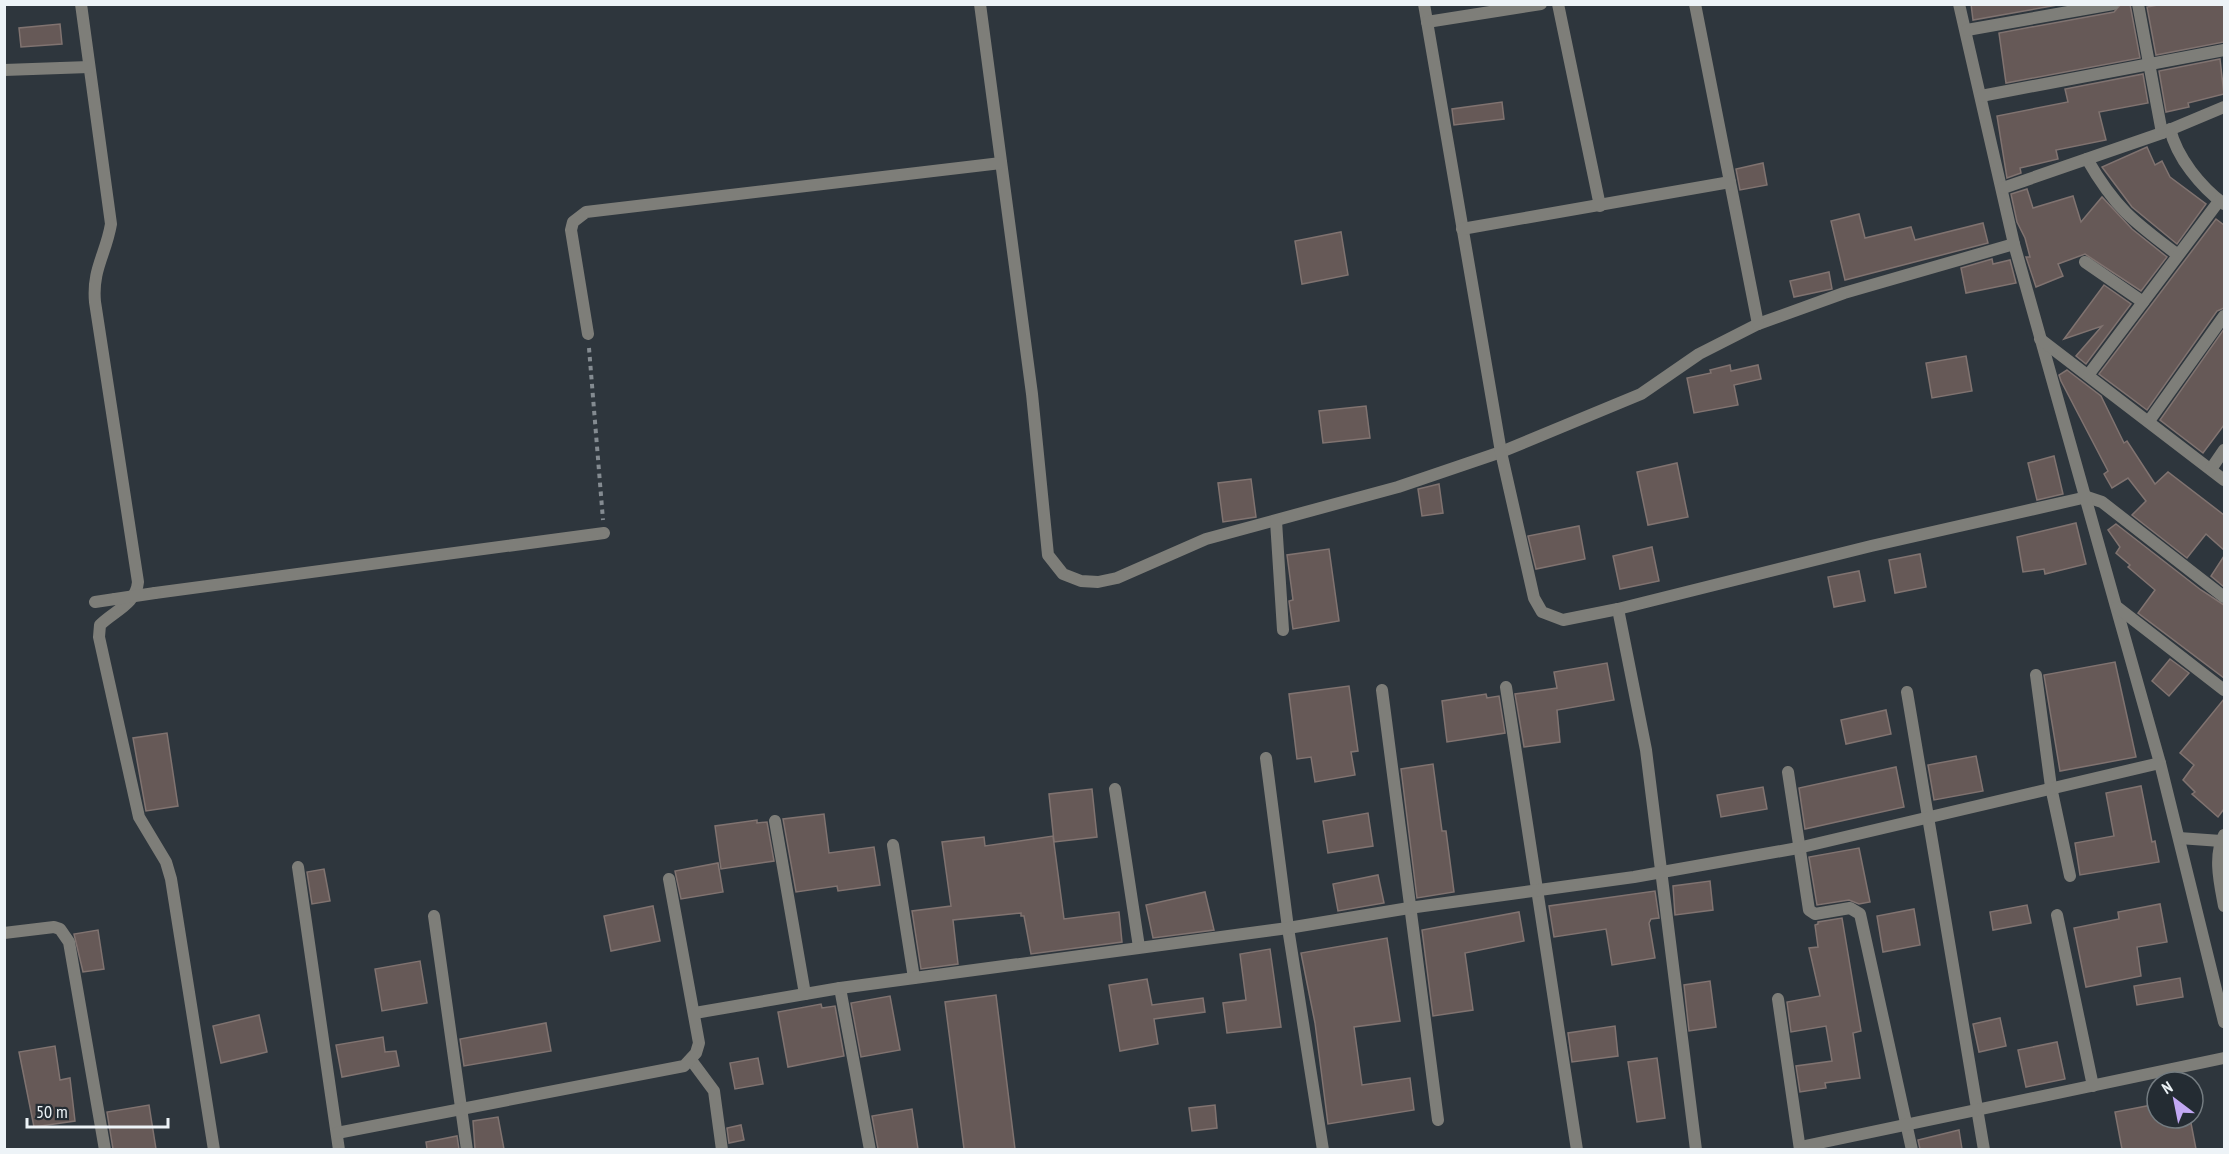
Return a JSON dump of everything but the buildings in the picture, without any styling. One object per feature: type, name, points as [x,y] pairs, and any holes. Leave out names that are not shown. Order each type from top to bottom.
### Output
[{"type":"street","points":[[81,4],[111,224],[96,270],[95,302],[138,582],[137,593],[129,603],[100,625],[99,637],[139,817],[166,862],[171,879],[214,1149]]},
{"type":"street","points":[[980,4],[1032,394],[1048,555],[1064,574],[1081,582],[1098,582],[1117,578],[1206,539],[1398,487],[1501,452],[1641,394],[1699,354],[1758,324],[1844,293],[2014,244]]},
{"type":"street","points":[[1424,4],[1501,452],[1534,598],[1542,612],[1563,620],[1618,609],[1871,546],[2087,497],[2102,502],[2224,597]]},
{"type":"street","points":[[1427,22],[1541,4]]},
{"type":"street","points":[[1558,4],[1600,206]]},
{"type":"street","points":[[1695,4],[1758,324]]},
{"type":"street","points":[[1959,4],[2014,244],[2160,763],[2224,1022]]},
{"type":"street","points":[[1966,30],[2113,4]]},
{"type":"street","points":[[2089,374],[2178,255],[2222,203],[2208,192],[2166,131],[2148,64],[2138,4]]},
{"type":"street","points":[[1981,96],[2224,50]]},
{"type":"street","points":[[4,70],[89,67]]},
{"type":"street","points":[[2003,188],[2166,131],[2224,107]]},
{"type":"street","points":[[2087,159],[2110,197],[2127,217],[2178,255]]},
{"type":"street","points":[[588,334],[572,230],[573,222],[586,212],[1001,163]]},
{"type":"street","points":[[1462,229],[1730,182]]},
{"type":"street","points":[[2085,262],[2143,302]]},
{"type":"street","points":[[2149,421],[2224,316]]},
{"type":"street","points":[[2040,339],[2089,374],[2224,480]]},
{"type":"street","points":[[2211,469],[2224,450]]},
{"type":"street","points":[[1276,521],[1283,630]]},
{"type":"street","points":[[95,602],[604,533]]},
{"type":"street","points":[[2117,607],[2224,689]]},
{"type":"street","points":[[1618,609],[1646,750],[1696,1149]]},
{"type":"street","points":[[2036,675],[2051,787],[2070,876]]},
{"type":"street","points":[[1506,687],[1577,1149]]},
{"type":"street","points":[[1382,690],[1438,1120]]},
{"type":"street","points":[[1907,692],[1984,1149]]},
{"type":"street","points":[[1266,758],[1288,928],[1323,1149]]},
{"type":"street","points":[[695,1013],[840,988],[1288,928],[1409,908],[1662,872],[1798,848],[2160,763]]},
{"type":"street","points":[[1788,772],[1809,910],[1815,914],[1851,908],[1860,914],[1912,1149]]},
{"type":"street","points":[[1115,789],[1138,947]]},
{"type":"street","points":[[775,821],[805,994]]},
{"type":"street","points":[[2179,838],[2223,838],[2221,875],[2224,906]]},
{"type":"street","points":[[893,845],[914,978]]},
{"type":"street","points":[[298,867],[339,1149]]},
{"type":"street","points":[[337,1133],[674,1070],[691,1060],[699,1043],[669,879]]},
{"type":"street","points":[[2057,915],[2093,1086]]},
{"type":"street","points":[[434,916],[467,1149]]},
{"type":"street","points":[[4,933],[54,927],[60,929],[69,942],[105,1149]]},
{"type":"street","points":[[840,988],[870,1149]]},
{"type":"street","points":[[1778,999],[1800,1148],[2224,1058]]},
{"type":"street","points":[[691,1060],[714,1091],[722,1149]]},
{"type":"path","points":[[588,334],[604,533]]}]
